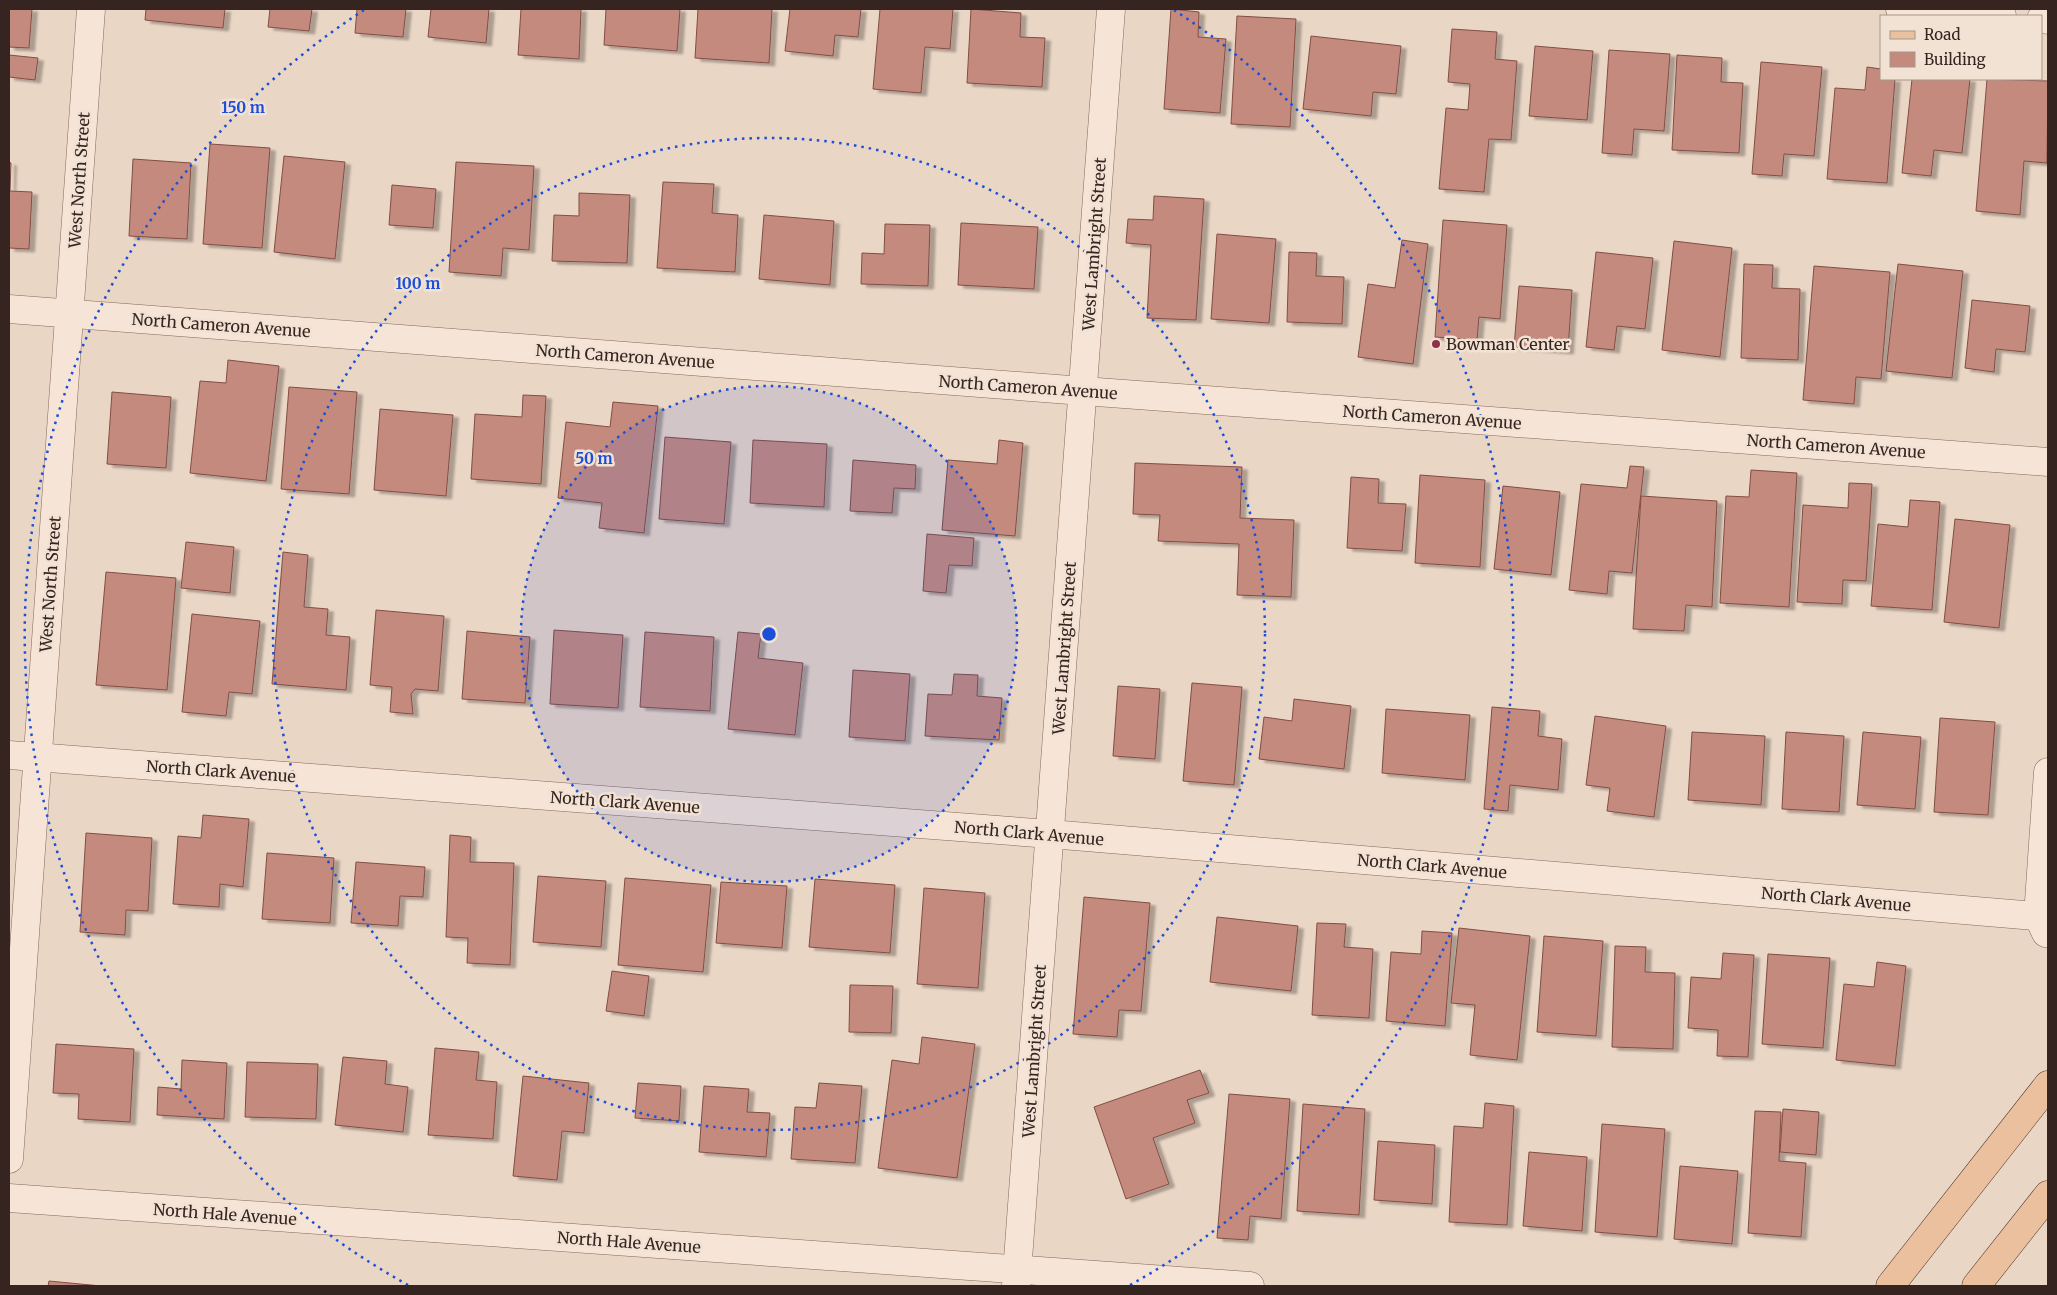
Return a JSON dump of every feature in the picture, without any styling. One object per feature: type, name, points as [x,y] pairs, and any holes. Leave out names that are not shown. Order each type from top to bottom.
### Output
[{"type":"main road","points":[[1890,1286],[2048,1085]]},
{"type":"main road","points":[[1976,1286],[2048,1194]]},
{"type":"street","name":"West North Street","points":[[9,1159],[91,9]]},
{"type":"street","name":"West Lambright Street","points":[[1017,1278],[1111,9]]},
{"type":"street","points":[[1900,9],[1987,15]]},
{"type":"street","name":"North Cameron Avenue","points":[[9,309],[2048,462]]},
{"type":"street","name":"North Clark Avenue","points":[[9,755],[1050,834],[2045,923]]},
{"type":"street","points":[[2045,923],[2048,772]]},
{"type":"street","name":"North Hale Avenue","points":[[9,1198],[1017,1278],[1250,1286]]},
{"type":"building","points":[[9,9],[32,9],[29,48],[9,47]]},
{"type":"building","points":[[146,9],[225,9],[223,28],[145,20]]},
{"type":"building","points":[[270,9],[312,9],[309,31],[268,27]]},
{"type":"building","points":[[357,9],[406,9],[403,37],[355,33]]},
{"type":"building","points":[[431,9],[489,9],[486,43],[428,37]]},
{"type":"building","points":[[521,9],[581,9],[579,59],[518,55]]},
{"type":"building","points":[[606,9],[680,9],[677,51],[604,45]]},
{"type":"building","points":[[698,9],[772,9],[769,63],[695,58]]},
{"type":"building","points":[[790,9],[861,9],[858,37],[835,35],[833,56],[785,51]]},
{"type":"building","points":[[880,9],[953,9],[950,49],[925,47],[921,93],[873,89]]},
{"type":"building","points":[[971,9],[1021,13],[1020,37],[1045,38],[1042,87],[967,83]]},
{"type":"building","points":[[1171,9],[1199,12],[1198,37],[1226,39],[1220,113],[1164,109]]},
{"type":"building","points":[[1237,16],[1296,19],[1290,127],[1231,124]]},
{"type":"building","points":[[1452,29],[1497,32],[1495,59],[1517,61],[1511,140],[1489,139],[1484,192],[1439,189],[1446,108],[1468,110],[1470,84],[1448,82]]},
{"type":"building","points":[[1311,36],[1401,46],[1396,94],[1373,92],[1371,116],[1303,109]]},
{"type":"building","points":[[1535,46],[1593,51],[1587,120],[1529,116]]},
{"type":"building","points":[[1609,50],[1670,54],[1664,131],[1634,129],[1632,155],[1602,153]]},
{"type":"building","points":[[9,55],[38,58],[35,80],[9,77]]},
{"type":"building","points":[[1677,55],[1722,58],[1721,82],[1743,83],[1739,153],[1672,150]]},
{"type":"building","points":[[1761,62],[1822,67],[1814,156],[1784,154],[1782,176],[1752,174]]},
{"type":"building","points":[[1867,67],[1880,69],[1880,80],[1895,80],[1887,183],[1827,179],[1835,88],[1865,90]]},
{"type":"building","points":[[1912,80],[1970,80],[1962,153],[1934,150],[1931,176],[1902,173]]},
{"type":"building","points":[[1987,80],[2048,81],[2047,163],[2024,161],[2020,215],[1976,211]]},
{"type":"building","points":[[210,144],[270,148],[262,248],[203,244]]},
{"type":"building","points":[[284,156],[345,162],[335,259],[274,252]]},
{"type":"building","points":[[133,159],[191,163],[187,239],[129,236]]},
{"type":"building","points":[[9,162],[11,163],[10,191],[32,192],[29,249],[9,248]]},
{"type":"building","points":[[456,162],[534,166],[529,250],[503,248],[501,276],[449,272]]},
{"type":"building","points":[[663,182],[714,184],[712,213],[738,215],[735,272],[657,268]]},
{"type":"building","points":[[392,185],[436,189],[433,228],[389,225]]},
{"type":"building","points":[[579,193],[630,195],[627,263],[552,261],[554,215],[579,216]]},
{"type":"building","points":[[1154,196],[1204,199],[1196,320],[1147,318],[1151,245],[1126,243],[1128,219],[1153,220]]},
{"type":"building","points":[[764,215],[834,221],[830,285],[759,279]]},
{"type":"building","points":[[1443,220],[1507,225],[1500,319],[1479,317],[1477,340],[1435,337]]},
{"type":"building","points":[[961,223],[1038,227],[1034,289],[958,285]]},
{"type":"building","points":[[885,224],[930,225],[928,286],[861,284],[862,253],[884,254]]},
{"type":"building","points":[[1217,234],[1276,239],[1269,323],[1211,319]]},
{"type":"building","points":[[1402,240],[1428,244],[1413,364],[1358,357],[1368,284],[1395,288]]},
{"type":"building","points":[[1674,241],[1732,248],[1720,357],[1662,350]]},
{"type":"building","points":[[1289,252],[1317,253],[1316,276],[1344,277],[1342,324],[1287,322]]},
{"type":"building","points":[[1596,252],[1653,258],[1645,329],[1617,326],[1614,350],[1586,347]]},
{"type":"building","points":[[1744,264],[1773,265],[1772,288],[1800,289],[1798,360],[1741,358]]},
{"type":"building","points":[[1898,264],[1963,271],[1952,378],[1886,371]]},
{"type":"building","points":[[1814,266],[1890,272],[1881,379],[1856,377],[1854,404],[1803,400]]},
{"type":"building","points":[[1519,286],[1572,290],[1568,351],[1514,347]]},
{"type":"building","points":[[1972,300],[2030,306],[2025,352],[1996,349],[1994,372],[1965,368]]},
{"type":"building","points":[[228,360],[279,366],[266,481],[190,473],[200,381],[226,383]]},
{"type":"building","points":[[289,387],[357,392],[349,494],[281,489]]},
{"type":"building","points":[[112,392],[171,397],[166,468],[107,464]]},
{"type":"building","points":[[523,395],[546,396],[541,484],[471,479],[475,414],[522,417]]},
{"type":"building","points":[[613,402],[658,406],[644,533],[599,528],[602,503],[558,498],[566,422],[610,427]]},
{"type":"building","points":[[380,409],[453,415],[446,496],[374,490]]},
{"type":"building","points":[[665,437],[731,442],[724,524],[659,519]]},
{"type":"building","points":[[753,440],[827,444],[824,507],[750,503]]},
{"type":"building","points":[[999,440],[1023,443],[1015,536],[942,530],[948,460],[997,464]]},
{"type":"building","points":[[853,460],[916,465],[915,489],[894,488],[892,513],[850,511]]},
{"type":"building","points":[[1135,463],[1242,467],[1240,518],[1294,520],[1291,597],[1237,595],[1239,544],[1158,541],[1160,515],[1133,514]]},
{"type":"building","points":[[1630,466],[1644,467],[1632,573],[1609,571],[1607,594],[1569,590],[1581,484],[1627,488]]},
{"type":"building","points":[[1751,470],[1797,473],[1789,607],[1720,603],[1726,496],[1749,497]]},
{"type":"building","points":[[1420,475],[1485,480],[1480,567],[1415,563]]},
{"type":"building","points":[[1351,477],[1379,479],[1378,503],[1406,504],[1402,551],[1347,548]]},
{"type":"building","points":[[1849,483],[1872,484],[1866,581],[1843,580],[1842,604],[1797,602],[1803,505],[1848,508]]},
{"type":"building","points":[[1503,486],[1560,492],[1551,575],[1494,569]]},
{"type":"building","points":[[1641,496],[1717,501],[1712,607],[1686,605],[1684,631],[1633,629]]},
{"type":"building","points":[[1910,500],[1940,502],[1932,610],[1871,606],[1878,524],[1908,527]]},
{"type":"building","points":[[1955,519],[2010,525],[1999,628],[1944,622]]},
{"type":"building","points":[[927,534],[974,538],[972,566],[949,565],[946,593],[923,591]]},
{"type":"building","points":[[186,542],[234,547],[230,593],[181,588]]},
{"type":"building","points":[[283,552],[308,555],[304,607],[328,609],[326,635],[350,637],[346,690],[272,684]]},
{"type":"building","points":[[106,572],[176,578],[167,690],[96,685]]},
{"type":"building","points":[[376,610],[444,616],[438,691],[415,689],[411,694],[413,714],[390,712],[392,687],[370,685]]},
{"type":"building","points":[[192,614],[260,621],[252,694],[229,692],[226,716],[182,712]]},
{"type":"building","points":[[554,630],[623,635],[618,708],[550,704]]},
{"type":"building","points":[[467,631],[530,637],[525,703],[462,699]]},
{"type":"building","points":[[645,632],[714,637],[710,711],[640,707]]},
{"type":"building","points":[[738,632],[761,634],[758,658],[803,663],[795,735],[728,729]]},
{"type":"building","points":[[853,670],[910,674],[905,741],[849,737]]},
{"type":"building","points":[[954,674],[978,675],[977,696],[1002,698],[999,740],[925,736],[928,694],[952,695]]},
{"type":"building","points":[[1192,683],[1242,687],[1234,785],[1183,781]]},
{"type":"building","points":[[1118,686],[1160,689],[1155,759],[1113,756]]},
{"type":"building","points":[[1294,699],[1351,706],[1344,769],[1259,759],[1264,717],[1292,721]]},
{"type":"building","points":[[1492,707],[1540,711],[1538,736],[1562,739],[1558,790],[1510,785],[1508,811],[1484,809]]},
{"type":"building","points":[[1386,709],[1470,715],[1465,780],[1382,773]]},
{"type":"building","points":[[1595,716],[1666,726],[1654,817],[1607,811],[1610,788],[1586,785]]},
{"type":"building","points":[[1940,718],[1995,722],[1988,815],[1934,812]]},
{"type":"building","points":[[1692,732],[1765,736],[1761,805],[1688,800]]},
{"type":"building","points":[[1786,732],[1844,736],[1839,812],[1782,809]]},
{"type":"building","points":[[1863,732],[1921,737],[1915,809],[1857,805]]},
{"type":"building","points":[[203,815],[249,819],[243,887],[220,884],[219,907],[173,904],[178,836],[201,838]]},
{"type":"building","points":[[86,833],[152,838],[148,911],[126,910],[125,935],[80,932]]},
{"type":"building","points":[[450,835],[471,837],[470,862],[514,863],[510,965],[467,963],[468,938],[446,937]]},
{"type":"building","points":[[267,853],[334,858],[330,923],[262,919]]},
{"type":"building","points":[[356,862],[425,867],[423,897],[400,896],[398,926],[351,923]]},
{"type":"building","points":[[538,876],[606,881],[601,947],[533,942]]},
{"type":"building","points":[[625,878],[711,885],[703,972],[618,965]]},
{"type":"building","points":[[815,879],[895,885],[890,953],[809,947]]},
{"type":"building","points":[[721,882],[787,886],[782,948],[716,943]]},
{"type":"building","points":[[924,888],[985,893],[978,988],[917,984]]},
{"type":"building","points":[[1084,897],[1150,903],[1141,1011],[1119,1010],[1117,1037],[1073,1034]]},
{"type":"building","points":[[1217,917],[1298,926],[1291,991],[1210,982]]},
{"type":"building","points":[[1317,923],[1346,924],[1344,947],[1373,949],[1369,1018],[1312,1015]]},
{"type":"building","points":[[1459,928],[1530,936],[1517,1060],[1470,1055],[1475,1005],[1451,1003]]},
{"type":"building","points":[[1422,931],[1452,933],[1445,1026],[1386,1021],[1391,952],[1421,954]]},
{"type":"building","points":[[1544,936],[1603,941],[1596,1036],[1537,1032]]},
{"type":"building","points":[[1615,946],[1646,947],[1645,972],[1675,973],[1673,1049],[1612,1047]]},
{"type":"building","points":[[1723,953],[1754,955],[1748,1057],[1717,1056],[1718,1030],[1688,1028],[1691,977],[1721,979]]},
{"type":"building","points":[[1768,954],[1830,958],[1823,1048],[1762,1044]]},
{"type":"building","points":[[1877,962],[1906,966],[1895,1066],[1836,1060],[1844,984],[1874,987]]},
{"type":"building","points":[[612,971],[649,976],[644,1016],[606,1011]]},
{"type":"building","points":[[850,985],[893,986],[891,1033],[849,1032]]},
{"type":"building","points":[[922,1037],[975,1044],[957,1178],[878,1168],[892,1060],[919,1064]]},
{"type":"building","points":[[56,1044],[134,1049],[130,1122],[78,1119],[79,1094],[53,1093]]},
{"type":"building","points":[[435,1048],[479,1052],[476,1080],[497,1082],[493,1139],[428,1135]]},
{"type":"building","points":[[343,1057],[387,1061],[385,1084],[408,1087],[403,1132],[335,1125]]},
{"type":"building","points":[[182,1060],[227,1063],[224,1119],[157,1115],[158,1087],[181,1089]]},
{"type":"building","points":[[247,1062],[318,1064],[316,1119],[245,1117]]},
{"type":"building","points":[[1200,1070],[1209,1093],[1187,1100],[1195,1123],[1153,1138],[1169,1184],[1126,1199],[1094,1107]]},
{"type":"building","points":[[523,1076],[589,1083],[584,1133],[562,1131],[557,1180],[513,1176]]},
{"type":"building","points":[[638,1083],[681,1086],[679,1121],[635,1118]]},
{"type":"building","points":[[819,1083],[862,1086],[855,1163],[791,1159],[795,1107],[816,1108]]},
{"type":"building","points":[[704,1086],[749,1089],[747,1112],[770,1113],[766,1157],[699,1152]]},
{"type":"building","points":[[1229,1094],[1290,1099],[1281,1219],[1250,1216],[1248,1240],[1217,1238]]},
{"type":"building","points":[[1485,1103],[1514,1106],[1507,1225],[1449,1222],[1454,1126],[1483,1128]]},
{"type":"building","points":[[1303,1104],[1365,1109],[1359,1215],[1297,1211]]},
{"type":"building","points":[[1783,1109],[1819,1112],[1816,1155],[1780,1152]]},
{"type":"building","points":[[1755,1111],[1781,1112],[1779,1161],[1806,1163],[1801,1237],[1748,1233]]},
{"type":"building","points":[[1602,1124],[1665,1129],[1657,1237],[1595,1232]]},
{"type":"building","points":[[1378,1141],[1435,1145],[1432,1204],[1374,1200]]},
{"type":"building","points":[[1529,1152],[1587,1157],[1582,1231],[1523,1226]]},
{"type":"building","points":[[1680,1166],[1738,1171],[1732,1244],[1674,1239]]},
{"type":"building","points":[[49,1281],[101,1286],[48,1286]]},
{"type":"place","name":"Bowman Center","points":[[1436,344]]}]
